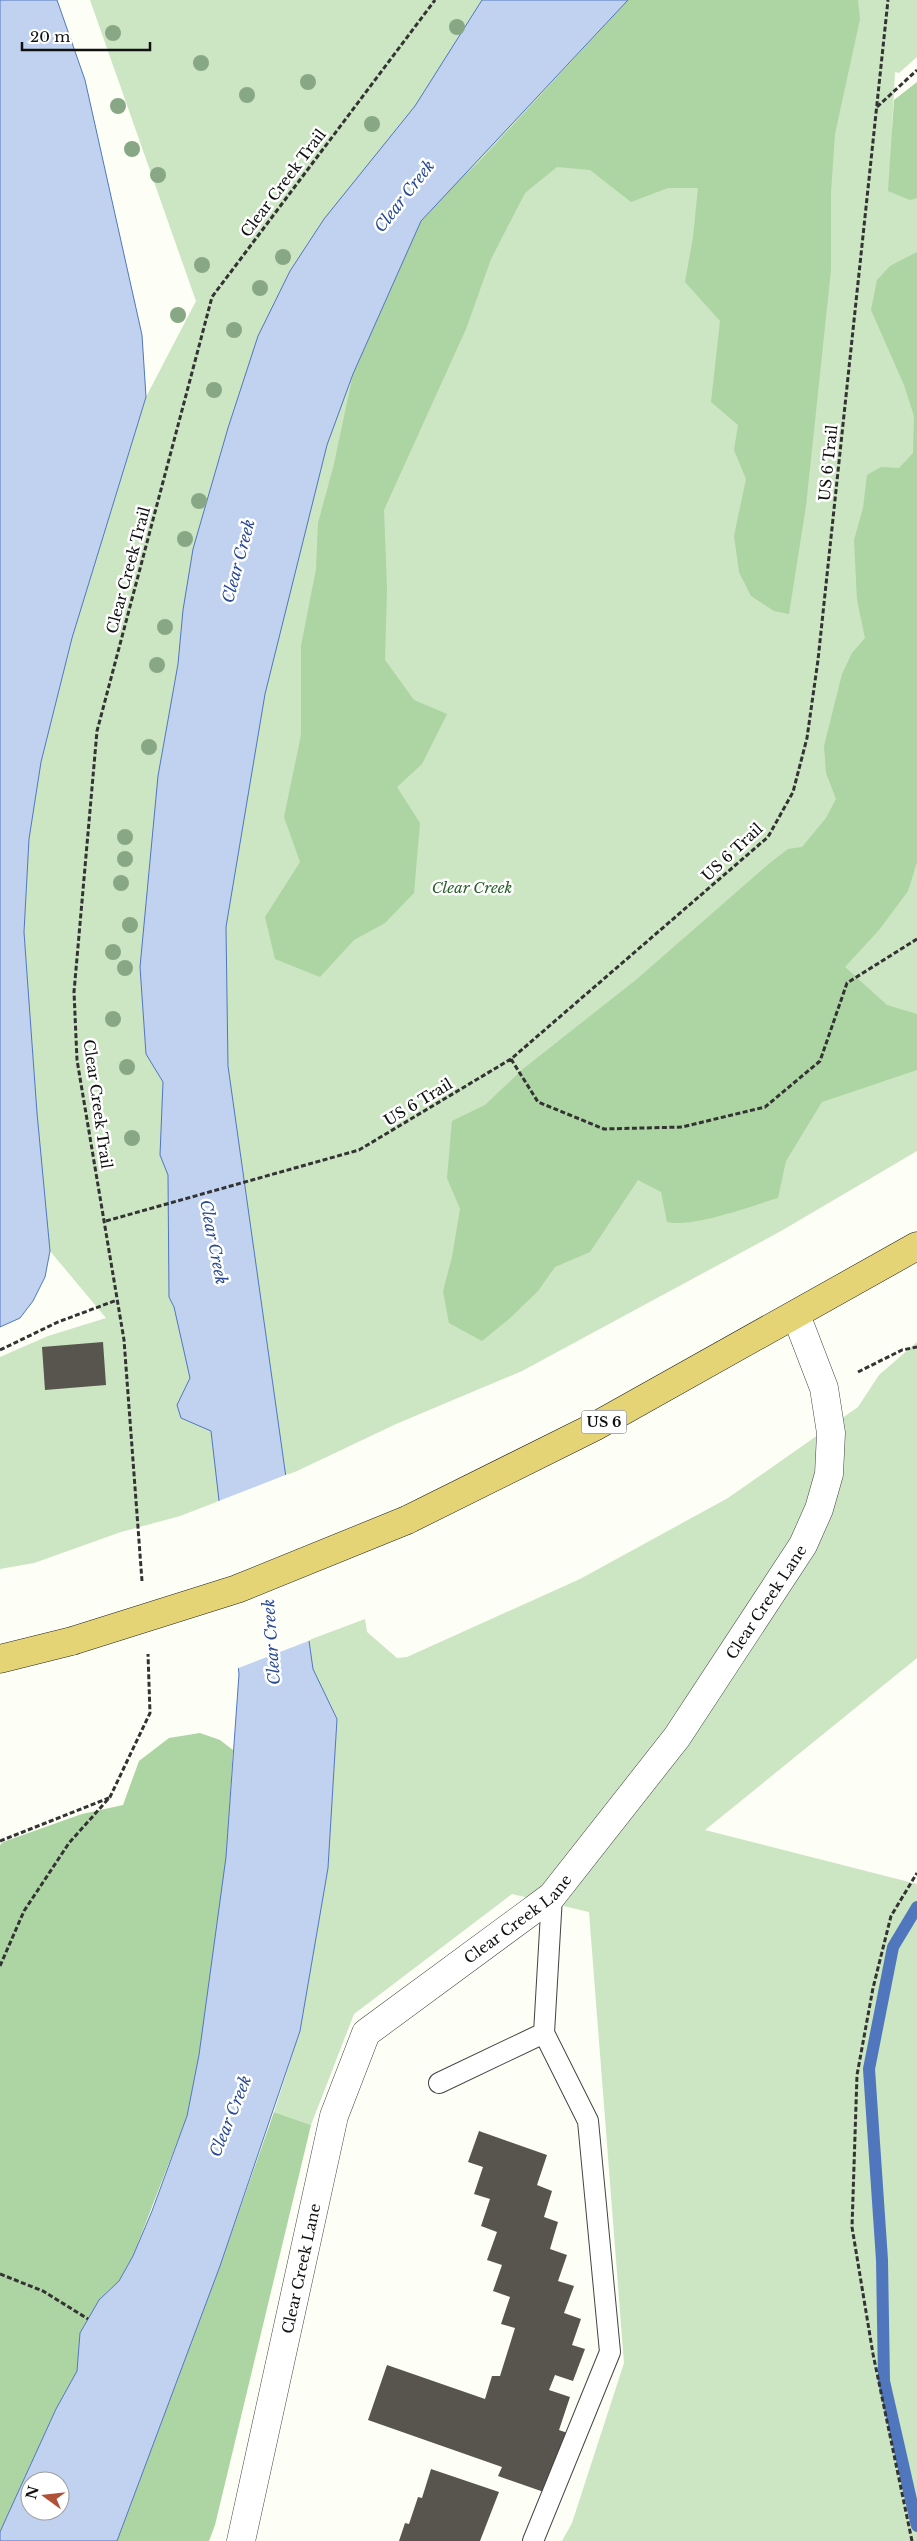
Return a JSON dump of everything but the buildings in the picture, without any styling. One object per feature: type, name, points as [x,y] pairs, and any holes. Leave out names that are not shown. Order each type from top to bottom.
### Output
[{"type":"highway","name":"US 6","points":[[0,1659],[72,1641],[237,1588],[408,1520],[594,1428],[917,1246]]},
{"type":"street","name":"Clear Creek Lane","points":[[241,2541],[334,2116],[366,2032],[552,1896],[677,1737],[803,1545],[819,1509],[829,1474],[831,1433],[824,1388],[796,1315]]},
{"type":"lane","points":[[533,2541],[610,2352],[588,2121],[544,2032],[552,1896]]},
{"type":"lane","points":[[439,2083],[544,2032]]},
{"type":"path","name":"Clear Creek Trail","points":[[106,1222],[87,1128],[78,1060],[74,992],[97,732],[212,297],[435,0]]},
{"type":"path","name":"US 6 Trail","points":[[106,1222],[359,1150],[510,1059],[768,837],[794,792],[806,738],[818,660],[888,0]]},
{"type":"path","points":[[877,108],[917,70]]},
{"type":"path","points":[[510,1059],[538,1102],[604,1129],[682,1127],[766,1107],[820,1061],[847,983],[917,939]]},
{"type":"path","points":[[0,1350],[58,1322],[117,1300]]},
{"type":"path","points":[[824,1388],[902,1350],[917,1347]]},
{"type":"path","points":[[0,1841],[110,1797]]},
{"type":"path","points":[[912,2541],[873,2354],[852,2227],[857,2075],[890,1916],[917,1873]]},
{"type":"path","points":[[0,2274],[43,2291],[88,2319]]},
{"type":"green space","name":"Clear Creek","points":[[90,0],[917,0],[917,57],[899,73],[895,72],[892,129],[917,136],[917,1151],[781,1231],[522,1371],[396,1424],[297,1471],[180,1516],[121,1532],[34,1563],[0,1569],[0,1357],[48,1336],[106,1318],[50,1251],[37,1113],[24,932],[29,839],[41,762],[72,638],[146,397],[196,301]]},
{"type":"green space","points":[[628,0],[858,0],[860,19],[835,134],[831,192],[831,270],[806,506],[789,614],[774,611],[751,596],[739,572],[734,536],[746,479],[734,450],[738,425],[711,402],[720,321],[685,282],[693,237],[698,188],[668,188],[631,202],[590,170],[557,167],[525,193],[491,259],[466,329],[384,510],[387,589],[385,660],[414,700],[447,714],[422,764],[397,787],[420,823],[414,893],[385,923],[354,940],[320,977],[275,959],[265,917],[300,862],[284,817],[301,735],[301,646],[316,569],[318,523],[334,464],[353,374],[426,210],[478,163]]},
{"type":"green space","points":[[917,82],[917,198],[910,200],[888,191],[894,100]]},
{"type":"green space","points":[[917,252],[917,862],[908,891],[879,930],[845,967],[887,1005],[917,1014],[917,1070],[822,1102],[786,1161],[778,1198],[706,1219],[678,1223],[667,1222],[661,1192],[638,1180],[590,1252],[555,1267],[538,1291],[509,1319],[482,1341],[449,1323],[443,1291],[452,1257],[460,1209],[447,1178],[452,1121],[485,1105],[523,1069],[637,979],[771,862],[788,849],[802,847],[826,818],[836,799],[826,773],[824,746],[842,674],[852,653],[865,638],[857,600],[854,540],[863,508],[867,475],[881,467],[899,468],[913,453],[914,416],[904,385],[871,310],[877,280],[890,266]]},
{"type":"green space","points":[[917,1342],[917,1658],[705,1830],[917,1884],[917,2541],[562,2541],[572,2523],[624,2363],[589,1912],[512,1894],[354,2014],[311,2125],[274,2112],[300,2031],[328,1867],[337,1719],[313,1669],[309,1640],[365,1619],[367,1632],[397,1658],[407,1657],[580,1579],[728,1498],[858,1407],[879,1375]]},
{"type":"green space","points":[[200,1733],[220,1740],[233,1750],[226,1862],[199,2055],[187,2116],[133,2256],[119,2281],[99,2300],[80,2333],[77,2371],[56,2409],[28,2471],[20,2471],[20,2488],[0,2532],[0,1845],[3,1842],[82,1814],[123,1805],[139,1761],[169,1738]]},
{"type":"green space","points":[[274,2112],[311,2125],[215,2525],[209,2541],[117,2541],[220,2266]]},
{"type":"water","points":[[0,0],[57,0],[85,80],[142,335],[146,397],[72,638],[41,762],[29,839],[24,932],[37,1113],[50,1251],[45,1277],[33,1301],[20,1318],[0,1327]]},
{"type":"water","name":"Clear Creek","points":[[482,0],[628,0],[421,221],[353,374],[327,445],[265,694],[226,927],[228,1066],[313,1669],[337,1719],[328,1868],[300,2031],[220,2266],[117,2541],[0,2541],[0,2532],[20,2488],[20,2521],[70,2521],[70,2471],[28,2471],[56,2409],[77,2371],[80,2333],[99,2300],[119,2281],[133,2256],[152,2211],[187,2116],[199,2055],[226,1857],[239,1674],[211,1431],[181,1418],[177,1405],[190,1378],[174,1307],[169,1297],[168,1175],[160,1155],[163,1082],[146,1054],[140,967],[158,776],[178,664],[183,610],[193,549],[228,428],[258,336],[290,271],[324,219],[415,106]]},
{"type":"pier","points":[[288,1474],[311,1640],[236,1669],[216,1502]]},
{"type":"waterway","points":[[917,1907],[893,1947],[869,2069],[882,2260],[884,2381],[917,2526]]}]
